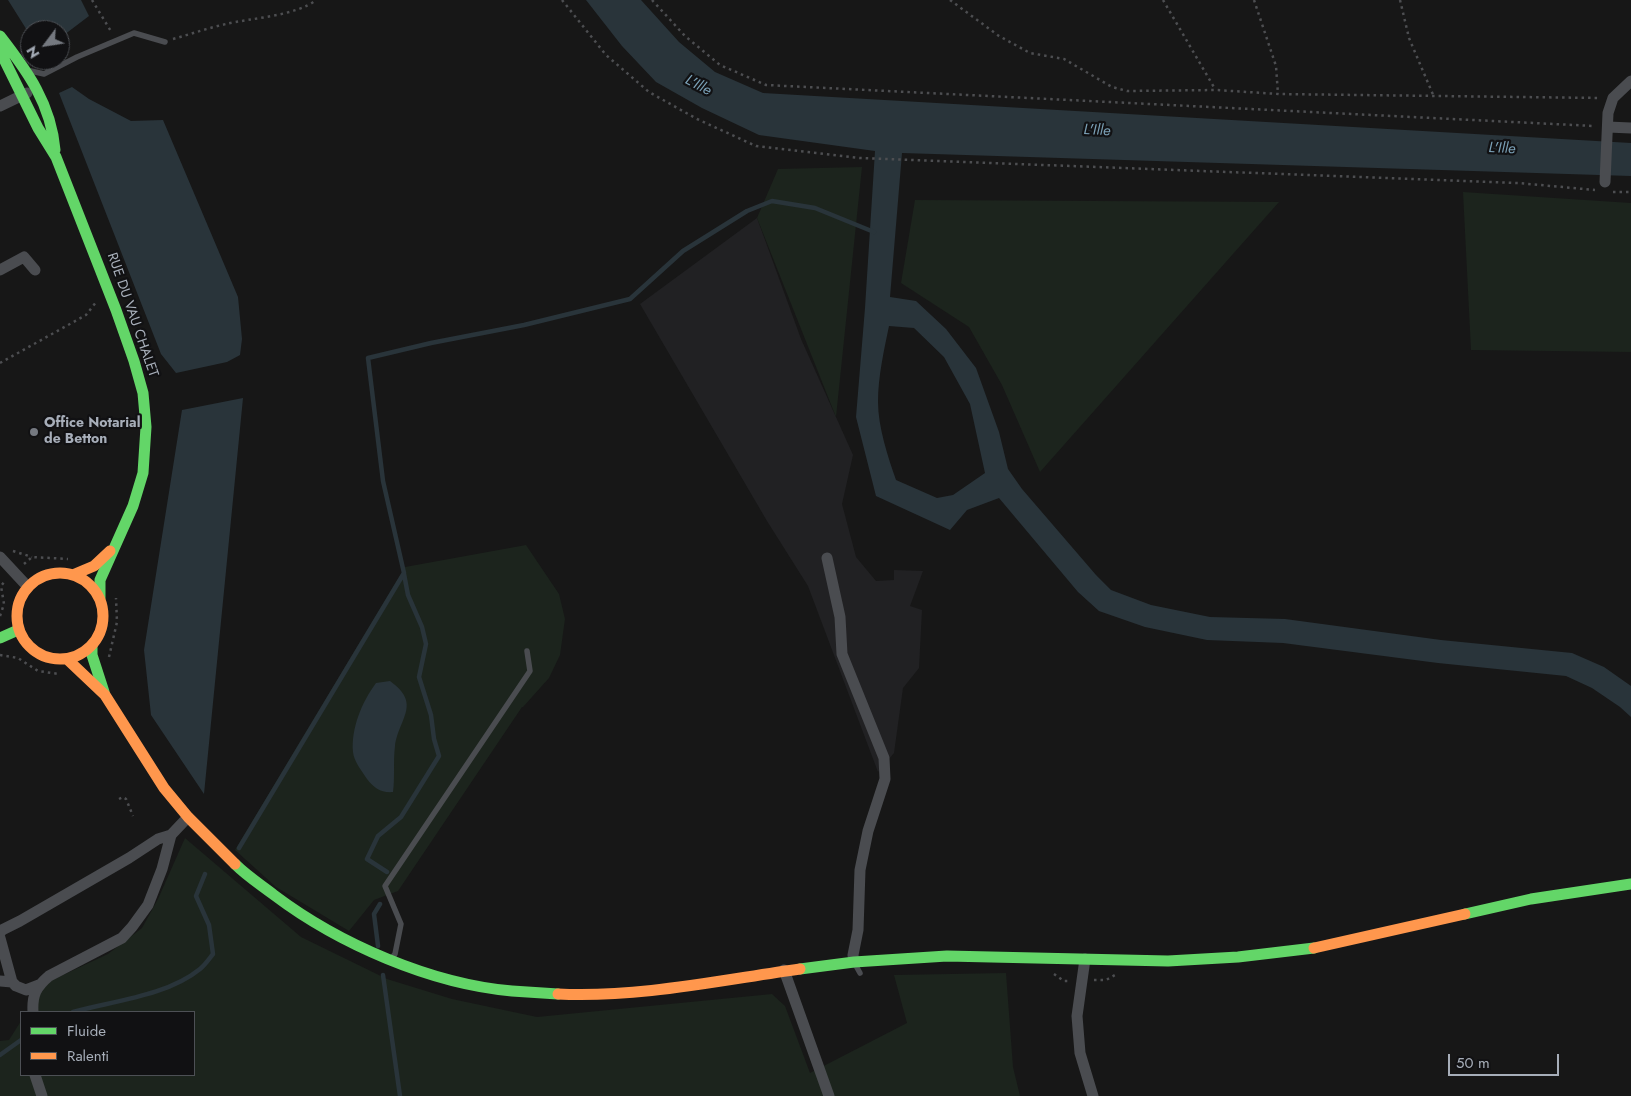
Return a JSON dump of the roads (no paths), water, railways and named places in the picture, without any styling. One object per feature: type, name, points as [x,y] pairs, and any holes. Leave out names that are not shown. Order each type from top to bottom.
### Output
[{"type":"main road","name":"RUE DU VAU CHALET","points":[[0,36],[20,61]]},
{"type":"main road","name":"RUE DU VAU CHALET","points":[[0,51],[10,80],[23,95],[38,128],[56,157],[116,310],[143,393],[146,427],[143,473],[133,506],[100,580],[100,598]]},
{"type":"main road","name":"RUE DU VAU CHALET","points":[[27,70],[52,124],[56,157]]},
{"type":"main road","name":"RUE DU VAU CHALET","points":[[75,574],[94,566],[117,545]]},
{"type":"main road","points":[[58,572],[75,574],[90,584],[100,598],[104,610],[103,623],[99,635],[92,646],[80,655],[67,659],[52,659],[37,653],[26,643],[18,630],[16,614],[19,600],[27,586],[41,576],[58,572]]},
{"type":"main road","points":[[0,638],[18,630]]},
{"type":"main road","points":[[92,646],[96,668],[105,695],[164,788],[188,817],[239,868],[292,908],[347,941],[391,960],[456,981],[511,991],[568,998],[635,992],[784,970],[854,962],[947,956],[1002,961],[1085,959],[1204,963],[1304,950],[1461,918],[1532,899],[1631,884]]},
{"type":"main road","points":[[67,659],[105,695]]},
{"type":"street","points":[[1604,187],[1608,113],[1613,98],[1631,81]]},
{"type":"street","points":[[0,106],[37,89]]},
{"type":"street","points":[[1608,131],[1631,128]]},
{"type":"street","points":[[0,270],[24,257],[35,270]]},
{"type":"street","points":[[4,553],[15,572],[27,586]]},
{"type":"street","points":[[827,558],[840,617],[842,654],[884,758],[885,779],[868,830],[860,870],[858,930],[853,955],[854,962]]},
{"type":"street","points":[[0,938],[6,981],[26,990],[39,985],[49,976],[122,938],[148,906],[162,869],[171,835],[188,817]]},
{"type":"street","points":[[0,933],[2,930],[34,914],[158,839],[171,835]]},
{"type":"street","points":[[1085,959],[1077,1016],[1080,1053],[1093,1096]]},
{"type":"street","points":[[784,970],[829,1096]]},
{"type":"street","points":[[33,1011],[32,1001],[39,985]]},
{"type":"street","points":[[35,1076],[42,1096]]},
{"type":"lane","points":[[70,61],[134,33],[165,42]]},
{"type":"lane","points":[[10,80],[27,70],[44,74],[52,70]]},
{"type":"lane","points":[[391,960],[395,954],[401,924],[385,886],[530,671],[527,650]]},
{"type":"lane","points":[[854,962],[860,973]]},
{"type":"water","points":[[8,0],[81,0],[89,16],[70,30],[70,20],[21,20]]},
{"type":"water","name":"L'Ille","points":[[586,0],[641,0],[679,42],[715,72],[763,93],[1631,143],[1631,176],[902,153],[890,297],[916,301],[946,329],[976,368],[999,432],[1008,469],[1022,489],[1111,590],[1151,605],[1210,617],[1285,619],[1441,640],[1572,653],[1604,667],[1631,686],[1631,717],[1592,688],[1566,676],[1438,663],[1283,643],[1207,640],[1145,627],[1099,611],[1078,592],[999,498],[967,510],[950,530],[876,496],[856,417],[875,151],[759,135],[702,108],[656,82],[622,46]],"holes":[[[889,326],[914,328],[944,357],[970,404],[985,473],[953,495],[937,498],[896,480],[887,452],[878,412],[879,383]]]},
{"type":"water","points":[[72,87],[89,99],[131,121],[163,120],[238,297],[242,339],[240,355],[227,362],[176,373],[161,354],[59,93]]},
{"type":"water","points":[[243,398],[204,794],[151,715],[144,650],[182,410]]},
{"type":"water","points":[[390,681],[400,689],[407,704],[395,746],[393,792],[385,792],[372,785],[358,766],[353,752],[353,743],[362,707],[371,690],[376,683]]},
{"type":"waterway","points":[[239,848],[404,573],[383,481],[368,358],[431,343],[524,325],[630,299],[683,251],[747,211],[772,201],[815,208],[874,232]]},
{"type":"waterway","points":[[387,872],[367,859],[378,836],[401,817],[439,756],[434,739],[431,715],[419,677],[426,644],[422,627],[408,595],[404,574]]},
{"type":"waterway","points":[[77,1011],[156,992],[187,978],[204,966],[213,954],[209,925],[196,896],[205,874]]},
{"type":"waterway","points":[[378,946],[374,914],[380,904]]},
{"type":"waterway","points":[[383,975],[400,1096]]},
{"type":"waterway","points":[[0,1055],[20,1041]]},
{"type":"place","name":"Office Notarial de Betton","points":[[34,432]]}]
